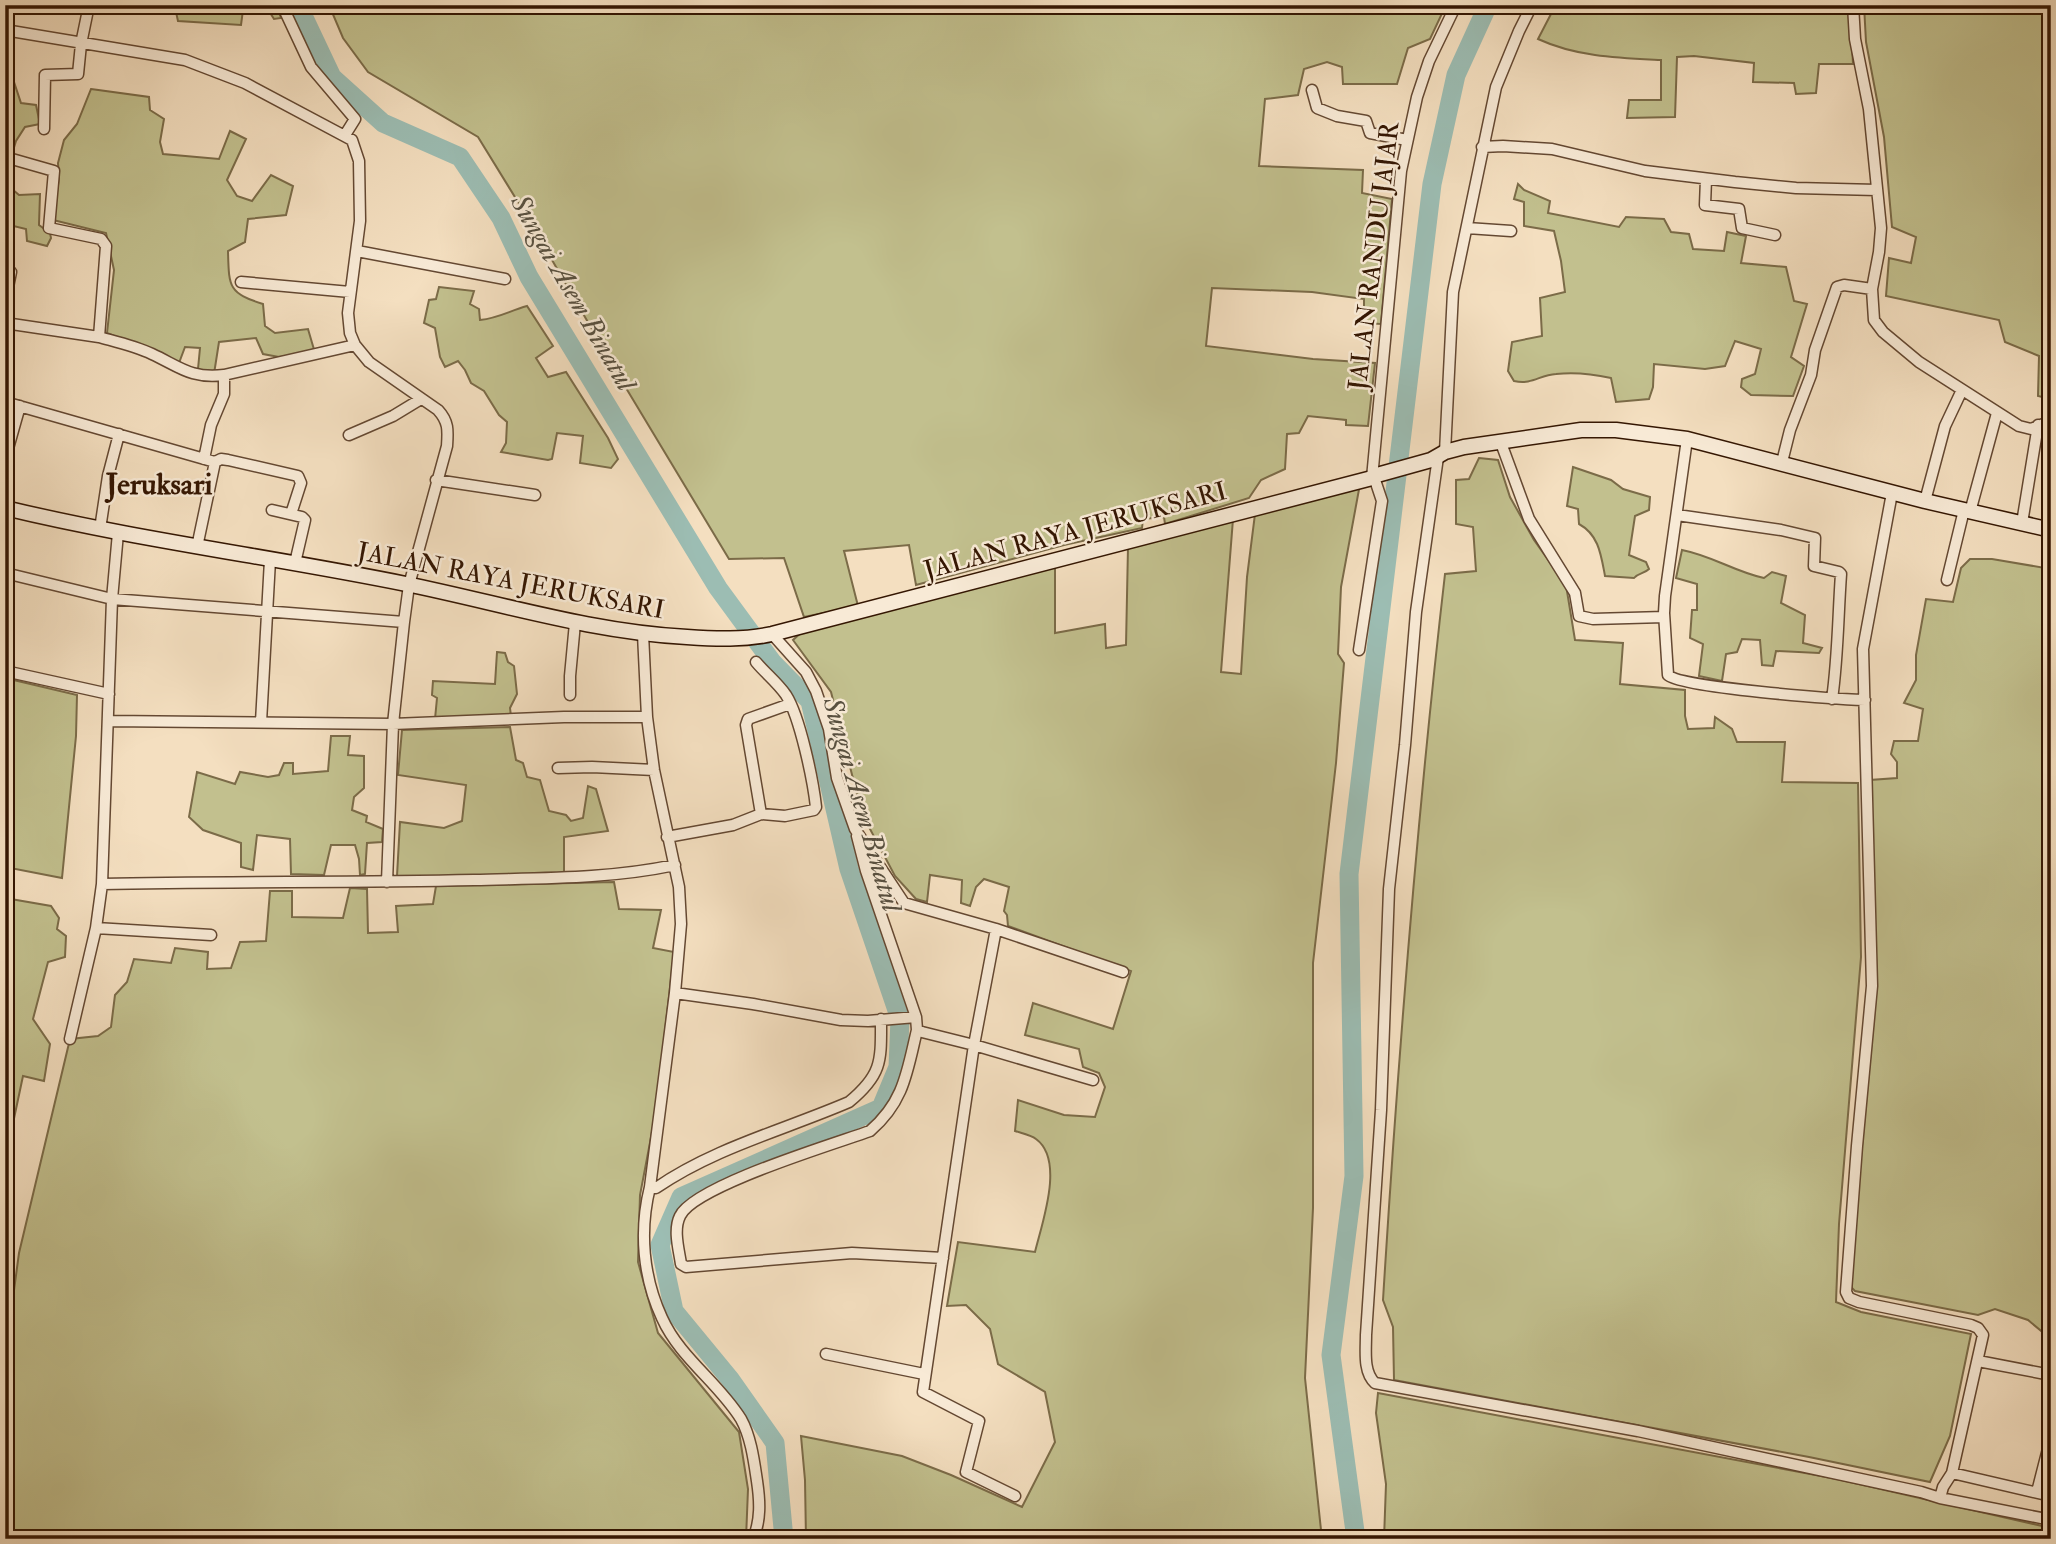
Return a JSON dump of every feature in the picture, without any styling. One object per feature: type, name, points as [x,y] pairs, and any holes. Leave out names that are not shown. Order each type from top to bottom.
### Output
[{"type":"street","points":[[44,129],[45,75],[77,75],[89,5]]},
{"type":"street","points":[[282,5],[311,67],[354,117],[355,121],[345,135]]},
{"type":"street","name":"JALAN RANDU JAJAR","points":[[1375,476],[1401,171],[1401,139],[1429,61],[1456,5]]},
{"type":"street","points":[[1532,5],[1496,87],[1453,292],[1438,457],[1416,612],[1389,889],[1381,1110],[1366,1335],[1367,1371],[1375,1383],[1638,1431],[1922,1492],[1945,1484],[2037,1492],[2051,1496]]},
{"type":"street","points":[[1853,5],[1855,39],[1869,109],[1881,228],[1872,289],[1874,320],[1883,332],[1919,362],[1997,413],[2031,429],[2051,421]]},
{"type":"street","points":[[5,30],[185,60],[245,83],[354,142],[359,161],[360,221],[348,323],[355,345],[369,362],[438,410],[447,424],[447,446],[410,584],[404,622],[393,724],[387,882]]},
{"type":"street","points":[[1312,90],[1317,108],[1338,116],[1366,121],[1370,133],[1401,139]]},
{"type":"street","points":[[1482,147],[1552,149],[1645,170],[1706,179],[1796,188],[1877,190]]},
{"type":"street","points":[[5,157],[54,171],[48,222],[50,229],[104,241],[106,246],[99,337]]},
{"type":"street","points":[[1706,179],[1705,205],[1740,209],[1742,228],[1775,235]]},
{"type":"street","points":[[1467,228],[1511,231]]},
{"type":"street","points":[[357,251],[505,279]]},
{"type":"street","points":[[5,265],[11,272],[5,302]]},
{"type":"street","points":[[241,282],[350,292]]},
{"type":"street","points":[[1782,462],[1837,286],[1872,289]]},
{"type":"street","points":[[5,323],[99,337],[153,354],[192,374],[206,377],[355,345]]},
{"type":"street","points":[[197,547],[211,425],[224,394],[224,375]]},
{"type":"street","points":[[1925,501],[1945,426],[1962,390]]},
{"type":"street","points":[[349,435],[393,416],[421,399]]},
{"type":"street","points":[[5,402],[209,460],[228,460],[298,477],[300,483],[291,514]]},
{"type":"street","points":[[5,459],[20,406]]},
{"type":"street","points":[[1947,580],[1997,413]]},
{"type":"street","points":[[2022,523],[2038,425]]},
{"type":"street","name":"JALAN RAYA JERUKSARI","points":[[5,508],[118,533],[410,584],[575,623],[643,634],[737,639],[770,635],[1375,476],[1464,447],[1581,430],[1616,430],[1687,439],[1892,493],[2051,530]]},
{"type":"street","points":[[100,529],[108,476],[119,434]]},
{"type":"street","points":[[1687,439],[1665,596],[1666,669],[1671,679],[1718,687],[1866,700]]},
{"type":"street","points":[[1501,443],[1529,519],[1576,593],[1579,616],[1593,620],[1664,617]]},
{"type":"street","points":[[1359,650],[1382,501],[1375,476]]},
{"type":"street","points":[[436,480],[535,495]]},
{"type":"street","points":[[1892,493],[1863,649],[1872,986],[1846,1292],[1849,1298],[1859,1302],[1978,1328],[1983,1335],[1945,1484]]},
{"type":"street","points":[[272,510],[305,520],[295,563]]},
{"type":"street","points":[[1677,515],[1781,530],[1815,538],[1814,566],[1841,574],[1838,596],[1838,652],[1832,699]]},
{"type":"street","points":[[70,1039],[96,928],[102,884],[108,694],[118,533]]},
{"type":"street","points":[[261,722],[270,560]]},
{"type":"street","points":[[5,573],[113,599],[404,622]]},
{"type":"street","points":[[570,695],[569,676],[575,623]]},
{"type":"street","points":[[643,634],[647,717],[654,770],[679,887],[681,924],[675,993],[645,1208],[643,1236],[646,1270],[662,1318],[674,1340],[741,1419],[748,1436],[759,1495],[758,1525],[753,1539]]},
{"type":"street","points":[[770,635],[806,672],[816,691],[829,729],[837,778],[917,1030],[906,1079],[893,1108],[880,1122],[870,1131],[728,1183],[692,1202],[678,1220],[681,1264],[686,1267],[852,1253],[943,1258]]},
{"type":"street","points":[[667,837],[733,824],[761,814],[795,815],[816,807],[804,750],[790,704],[778,684],[756,662]]},
{"type":"street","points":[[5,671],[108,694]]},
{"type":"street","points":[[761,814],[748,719],[790,704]]},
{"type":"street","points":[[109,721],[393,724],[647,717]]},
{"type":"street","points":[[558,768],[654,770]]},
{"type":"street","points":[[855,829],[904,903],[996,929],[1123,972]]},
{"type":"street","points":[[102,884],[568,878],[627,873],[675,865]]},
{"type":"street","points":[[96,928],[211,934]]},
{"type":"street","points":[[996,929],[974,1045],[924,1374],[925,1395],[979,1421],[966,1472],[1015,1496]]},
{"type":"street","points":[[675,993],[841,1020],[913,1017]]},
{"type":"street","points":[[650,1187],[656,1188],[676,1175],[741,1144],[849,1102],[861,1092],[878,1067],[881,1058],[882,1019]]},
{"type":"street","points":[[917,1030],[1093,1080]]},
{"type":"street","points":[[826,1354],[924,1374]]},
{"type":"street","points":[[1978,1361],[2051,1375]]},
{"type":"street","points":[[2037,1492],[2051,1437]]},
{"type":"street","points":[[1945,1484],[2051,1520]]},
{"type":"shaded area","points":[[165,5],[277,5],[281,18],[274,19],[267,8],[257,6],[243,10],[241,25],[178,21],[176,12]]},
{"type":"shaded area","points":[[329,5],[1446,5],[1430,39],[1408,48],[1397,84],[1343,84],[1342,67],[1327,62],[1304,69],[1298,95],[1265,99],[1259,166],[1363,170],[1362,193],[1392,199],[1381,324],[1364,323],[1364,299],[1312,292],[1212,288],[1206,346],[1313,359],[1375,363],[1368,426],[1346,425],[1346,420],[1308,416],[1299,433],[1287,434],[1285,469],[1261,480],[1249,498],[1165,524],[1164,517],[1143,519],[1142,528],[1064,545],[916,585],[909,545],[844,551],[858,606],[804,617],[784,558],[729,559],[478,137],[368,72],[343,38]]},
{"type":"shaded area","points":[[1586,5],[1850,5],[1853,64],[1819,64],[1816,93],[1796,94],[1794,83],[1753,82],[1754,63],[1694,56],[1677,57],[1675,117],[1627,118],[1629,100],[1661,100],[1661,60],[1583,53],[1538,39],[1551,14],[1580,9]]},
{"type":"shaded area","points":[[1864,5],[2051,5],[2051,399],[2038,396],[2039,356],[2005,342],[1999,320],[1886,296],[1889,258],[1911,263],[1916,237],[1892,227],[1884,137],[1866,42]]},
{"type":"shaded area","points":[[5,68],[10,70],[21,103],[36,105],[40,124],[25,127],[12,154],[5,152]]},
{"type":"shaded area","points":[[91,89],[149,97],[150,110],[164,119],[160,142],[163,154],[219,159],[230,131],[246,139],[227,180],[237,196],[252,201],[271,175],[293,186],[286,215],[248,219],[245,242],[228,251],[230,281],[237,292],[263,304],[265,326],[275,333],[308,329],[315,353],[279,357],[263,354],[256,338],[219,342],[214,374],[198,369],[200,348],[185,347],[179,363],[107,333],[114,270],[106,233],[53,220],[59,178],[58,163],[64,140],[77,124]]},
{"type":"shaded area","points":[[5,183],[19,195],[40,194],[39,225],[50,233],[47,246],[27,241],[26,229],[5,224]]},
{"type":"shaded area","points":[[1518,184],[1524,190],[1550,201],[1548,213],[1619,227],[1626,217],[1664,219],[1671,232],[1689,234],[1693,249],[1724,251],[1727,232],[1746,236],[1741,263],[1786,267],[1794,301],[1807,304],[1791,357],[1804,366],[1793,396],[1751,395],[1741,387],[1742,379],[1755,374],[1761,349],[1735,341],[1725,366],[1705,369],[1654,364],[1653,387],[1649,399],[1616,402],[1611,378],[1590,374],[1556,374],[1526,382],[1514,381],[1508,371],[1512,342],[1542,336],[1540,298],[1565,292],[1554,231],[1524,226],[1524,202],[1514,199]]},
{"type":"shaded area","points":[[439,287],[474,291],[470,304],[479,309],[480,320],[527,306],[553,346],[536,358],[548,377],[566,372],[608,438],[618,459],[611,468],[580,463],[583,436],[557,433],[552,459],[548,460],[501,452],[506,443],[507,422],[499,415],[484,391],[471,383],[458,361],[445,367],[440,357],[435,328],[424,323],[429,300],[436,299]]},
{"type":"shaded area","points":[[1479,458],[1498,460],[1510,497],[1534,540],[1566,585],[1575,640],[1623,643],[1620,684],[1685,690],[1688,729],[1714,728],[1715,717],[1732,729],[1737,742],[1785,742],[1782,782],[1858,783],[1861,957],[1839,1224],[1836,1302],[1861,1312],[1971,1334],[1950,1436],[1930,1482],[1394,1380],[1393,1327],[1383,1300],[1417,846],[1445,574],[1476,571],[1473,527],[1456,524],[1456,480],[1469,479]]},
{"type":"shaded area","points":[[1573,467],[1611,480],[1623,489],[1650,497],[1649,510],[1635,516],[1629,555],[1646,562],[1649,569],[1647,571],[1634,578],[1605,576],[1595,540],[1579,524],[1578,509],[1567,506]]},
{"type":"shaded area","points":[[1360,484],[1341,587],[1338,654],[1344,663],[1336,763],[1313,963],[1313,1208],[1305,1378],[1321,1530],[1319,1539],[806,1539],[801,1436],[902,1456],[1022,1507],[1055,1442],[1045,1392],[998,1364],[990,1329],[966,1305],[947,1306],[958,1242],[1035,1252],[1049,1192],[1049,1161],[1045,1149],[1036,1139],[1015,1131],[1018,1100],[1064,1115],[1095,1117],[1105,1087],[1099,1073],[1083,1067],[1079,1049],[1025,1035],[1033,1003],[1113,1029],[1131,971],[1008,926],[1004,911],[1009,887],[984,879],[976,887],[970,906],[961,903],[962,880],[930,875],[927,902],[916,899],[895,876],[862,814],[831,692],[793,640],[803,631],[1055,567],[1055,633],[1105,624],[1106,648],[1126,645],[1128,547],[1233,519],[1221,672],[1241,674],[1247,577],[1255,514]]},
{"type":"shaded area","points":[[1682,550],[1764,578],[1772,572],[1786,576],[1781,603],[1805,615],[1803,643],[1822,648],[1819,653],[1776,651],[1773,666],[1762,665],[1760,640],[1742,639],[1737,652],[1726,654],[1722,681],[1699,676],[1703,644],[1690,638],[1692,610],[1697,610],[1697,584],[1676,578]]},
{"type":"shaded area","points":[[1970,559],[1992,559],[2051,569],[2051,1364],[2043,1363],[2046,1335],[2028,1320],[1995,1309],[1978,1315],[1855,1291],[1849,1285],[1877,985],[1870,780],[1897,778],[1897,762],[1891,754],[1894,741],[1918,741],[1923,709],[1904,703],[1916,680],[1916,655],[1926,599],[1953,602],[1961,568]]},
{"type":"shaded area","points":[[497,652],[505,653],[508,662],[514,666],[517,694],[510,708],[511,716],[435,719],[437,698],[432,695],[433,681],[495,684]]},
{"type":"shaded area","points":[[5,678],[77,695],[76,736],[62,878],[5,867]]},
{"type":"shaded area","points":[[510,727],[516,760],[523,763],[527,777],[540,780],[549,811],[566,815],[571,821],[583,818],[588,786],[596,789],[608,831],[564,837],[564,873],[410,878],[397,876],[400,822],[444,828],[462,821],[466,785],[398,775],[402,730]]},
{"type":"shaded area","points":[[331,736],[350,736],[348,755],[364,756],[364,788],[354,797],[352,810],[367,816],[366,822],[383,829],[382,842],[367,843],[365,874],[360,875],[355,845],[331,845],[324,875],[291,874],[290,839],[257,835],[253,870],[241,867],[241,843],[203,830],[189,817],[197,772],[235,784],[240,772],[268,777],[279,775],[284,763],[293,763],[293,774],[328,771]]},
{"type":"shaded area","points":[[614,882],[619,909],[661,910],[653,948],[674,952],[656,1111],[640,1195],[638,1262],[658,1333],[739,1432],[748,1489],[746,1539],[5,1539],[5,1357],[19,1253],[70,1039],[98,1036],[111,1027],[115,995],[127,982],[134,959],[171,963],[175,948],[208,952],[207,969],[231,968],[240,942],[266,941],[270,891],[292,891],[292,917],[343,918],[350,888],[367,889],[368,933],[398,932],[396,906],[433,904],[436,886]]},
{"type":"shaded area","points":[[5,898],[51,906],[59,918],[57,929],[66,936],[65,957],[48,962],[33,1019],[50,1044],[44,1081],[23,1076],[5,1161]]},
{"type":"shaded area","points":[[1378,1393],[1837,1479],[2051,1528],[2051,1539],[1384,1539],[1386,1484],[1376,1413]]},
{"type":"waterway","name":"Sungai Asem Binatul","points":[[298,5],[332,77],[383,123],[460,157],[501,218],[529,277],[718,588],[773,663],[810,701],[849,869],[900,1019],[898,1067],[881,1108],[681,1197],[660,1245],[674,1311],[730,1379],[775,1443],[784,1539]]},
{"type":"waterway","points":[[1356,1539],[1331,1355],[1354,1176],[1349,874],[1432,184],[1456,75],[1488,5]]},
{"type":"district","name":"Jeruksari","points":[[159,484]]}]
